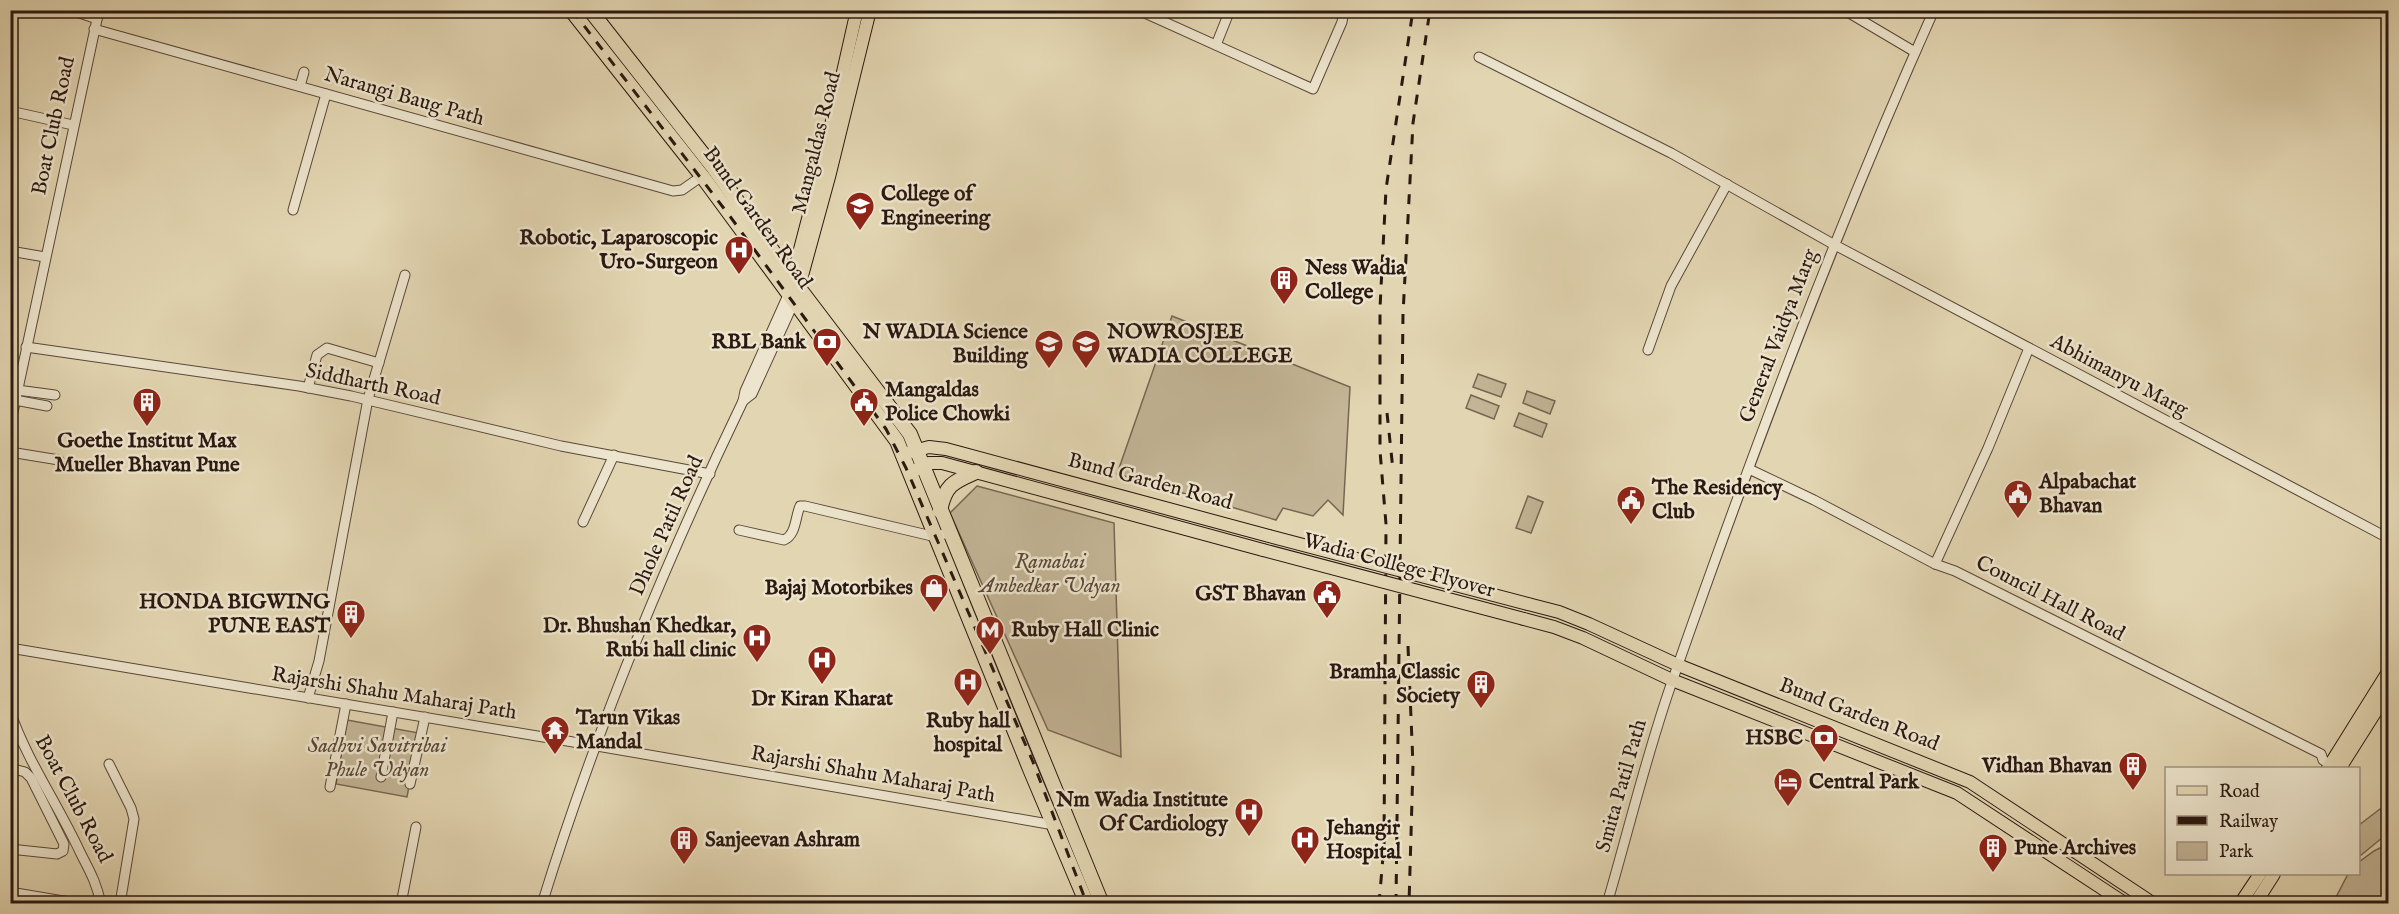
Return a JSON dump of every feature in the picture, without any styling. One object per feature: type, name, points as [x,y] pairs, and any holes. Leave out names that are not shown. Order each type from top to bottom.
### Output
[{"type":"highway","name":"Bund Garden Road","points":[[571,10],[793,291]]},
{"type":"highway","name":"Bund Garden Road","points":[[590,10],[713,167],[793,291],[897,441],[910,452],[1054,825],[1087,903]]},
{"type":"highway","name":"Bund Garden Road","points":[[916,470],[940,511],[942,534],[1102,903]]},
{"type":"highway","points":[[940,511],[943,497],[949,487],[956,481],[976,472]]},
{"type":"main road","name":"Mangaldas Road","points":[[793,291],[857,10]]},
{"type":"main road","name":"Mangaldas Road","points":[[793,291],[870,10]]},
{"type":"main road","name":"Bund Garden Road","points":[[910,452],[929,447],[946,448],[1269,536]]},
{"type":"main road","name":"Bund Garden Road","points":[[916,470],[929,463],[942,464],[1263,550]]},
{"type":"main road","name":"Wadia College Flyover","points":[[1269,536],[1528,604]]},
{"type":"main road","name":"Wadia College Flyover","points":[[1263,550],[1524,619]]},
{"type":"main road","name":"Bund Garden Road","points":[[1528,604],[1559,612],[1589,624],[1678,665],[1970,782],[2154,903]]},
{"type":"main road","name":"Bund Garden Road","points":[[1524,619],[1583,638],[1672,680],[1962,796],[2126,903]]},
{"type":"main road","points":[[2336,765],[2388,672]]},
{"type":"main road","points":[[2336,765],[2388,692]]},
{"type":"main road","points":[[2240,903],[2259,875]]},
{"type":"main road","points":[[2255,903],[2273,875]]},
{"type":"street","points":[[71,10],[98,15]]},
{"type":"street","points":[[1138,10],[1313,89],[1342,22],[1344,10]]},
{"type":"street","points":[[1216,45],[1230,10]]},
{"type":"street","points":[[1845,10],[1915,52]]},
{"type":"street","name":"General Vaidya Marg","points":[[1672,680],[1833,244],[1934,10]]},
{"type":"street","name":"Boat Club Road","points":[[10,426],[98,15]]},
{"type":"street","name":"Narangi Baug Path","points":[[94,29],[673,191],[682,190],[702,176]]},
{"type":"street","name":"Abhimanyu Marg","points":[[1479,57],[1671,153],[1833,244],[2388,538]]},
{"type":"street","points":[[300,87],[304,72]]},
{"type":"street","points":[[293,210],[326,94]]},
{"type":"street","points":[[10,111],[73,125]]},
{"type":"street","points":[[1647,350],[1671,286],[1727,184]]},
{"type":"street","points":[[10,251],[45,257]]},
{"type":"street","points":[[308,698],[323,639],[368,399],[405,275]]},
{"type":"street","name":"Mangaldas Road","points":[[743,401],[752,394],[793,291]]},
{"type":"street","name":"Siddharth Road","points":[[26,347],[308,388],[368,399],[493,430],[710,474]]},
{"type":"street","points":[[308,388],[317,355],[327,348],[379,363]]},
{"type":"street","points":[[1935,564],[1988,448],[2029,348]]},
{"type":"street","points":[[17,390],[55,395]]},
{"type":"street","points":[[15,400],[47,406]]},
{"type":"street","name":"Dhole Patil Road","points":[[542,903],[568,820],[669,559],[743,401]]},
{"type":"street","points":[[10,452],[59,460]]},
{"type":"street","points":[[583,522],[614,455]]},
{"type":"street","name":"Council Hall Road","points":[[1749,469],[1814,500],[1935,564],[1955,571],[2321,754],[2324,760],[2336,765]]},
{"type":"street","points":[[740,530],[784,540],[792,535],[798,510],[805,506],[942,534]]},
{"type":"street","name":"Rajarshi Shahu Maharaj Path","points":[[10,648],[1054,825]]},
{"type":"street","name":"Smita Patil Path","points":[[1607,903],[1672,680]]},
{"type":"street","points":[[330,787],[346,704]]},
{"type":"street","name":"Boat Club Road","points":[[10,711],[16,740],[34,765],[96,881],[101,903]]},
{"type":"street","points":[[381,777],[393,712]]},
{"type":"street","points":[[410,784],[425,717]]},
{"type":"street","points":[[109,764],[131,808],[134,819],[120,903]]},
{"type":"street","points":[[24,772],[34,765]]},
{"type":"street","points":[[10,768],[24,772],[31,778],[64,844],[63,851],[57,854],[10,849]]},
{"type":"street","points":[[401,903],[416,827]]},
{"type":"street","points":[[10,892],[81,903]]},
{"type":"green space","points":[[1172,316],[1350,387],[1343,515],[1328,500],[1313,516],[1283,508],[1276,520],[1117,474]]},
{"type":"green space","points":[[1478,374],[1506,384],[1501,397],[1473,387]]},
{"type":"green space","points":[[1527,391],[1555,401],[1550,414],[1523,403]]},
{"type":"green space","points":[[1471,395],[1499,406],[1494,419],[1466,408]]},
{"type":"green space","points":[[1519,413],[1547,424],[1542,437],[1514,426]]},
{"type":"green space","name":"Ramabai Ambedkar Udyan","points":[[977,486],[1114,523],[1121,757],[1048,730],[950,513]]},
{"type":"green space","points":[[1528,496],[1543,502],[1531,533],[1516,528]]},
{"type":"green space","name":"Sadhvi Savitribai Phule Udyan","points":[[347,720],[419,733],[407,797],[336,784]]},
{"type":"green space","points":[[2380,809],[2388,820],[2388,833],[2360,856],[2360,824]]},
{"type":"green space","points":[[2388,844],[2388,903],[2333,903],[2347,876],[2360,875],[2360,861]]},
{"type":"railway","points":[[572,10],[729,215],[886,429],[906,468],[1033,762],[1087,904]]},
{"type":"railway","points":[[1379,904],[1384,845],[1386,524],[1380,451],[1380,308],[1386,189],[1413,10]]},
{"type":"railway","points":[[1396,904],[1403,314],[1413,123],[1430,10]]},
{"type":"railway","points":[[1387,413],[1393,470]]},
{"type":"railway","points":[[1408,646],[1413,765],[1409,904]]},
{"type":"place","name":"College of Engineering","points":[[860,232]]},
{"type":"place","name":"Robotic, Laparoscopic Uro-Surgeon","points":[[739,276]]},
{"type":"place","name":"Ness Wadia College","points":[[1284,306]]},
{"type":"place","name":"RBL Bank","points":[[827,368]]},
{"type":"place","name":"N WADIA Science Building","points":[[1049,370]]},
{"type":"place","name":"NOWROSJEE WADIA COLLEGE","points":[[1086,370]]},
{"type":"place","name":"Goethe Institut Max Mueller Bhavan Pune","points":[[147,428]]},
{"type":"place","name":"Mangaldas Police Chowki","points":[[864,428]]},
{"type":"place","name":"Alpabachat Bhavan","points":[[2018,520]]},
{"type":"place","name":"The Residency Club","points":[[1631,526]]},
{"type":"place","name":"Bajaj Motorbikes","points":[[934,614]]},
{"type":"place","name":"GST Bhavan","points":[[1327,620]]},
{"type":"place","name":"HONDA BIGWING PUNE EAST","points":[[351,640]]},
{"type":"place","name":"Ruby Hall Clinic","points":[[990,656]]},
{"type":"place","name":"Dr. Bhushan Khedkar, Rubi hall clinic","points":[[757,664]]},
{"type":"place","name":"Dr Kiran Kharat","points":[[822,686]]},
{"type":"place","name":"Ruby hall hospital","points":[[968,708]]},
{"type":"place","name":"Bramha Classic Society","points":[[1481,710]]},
{"type":"place","name":"Tarun Vikas Mandal","points":[[555,756]]},
{"type":"place","name":"HSBC","points":[[1824,764]]},
{"type":"place","name":"Vidhan Bhavan","points":[[2133,792]]},
{"type":"place","name":"Central Park","points":[[1788,808]]},
{"type":"place","name":"Nm Wadia Institute Of Cardiology","points":[[1249,838]]},
{"type":"place","name":"Sanjeevan Ashram","points":[[684,866]]},
{"type":"place","name":"Jehangir Hospital","points":[[1305,866]]},
{"type":"place","name":"Pune Archives","points":[[1993,874]]}]
